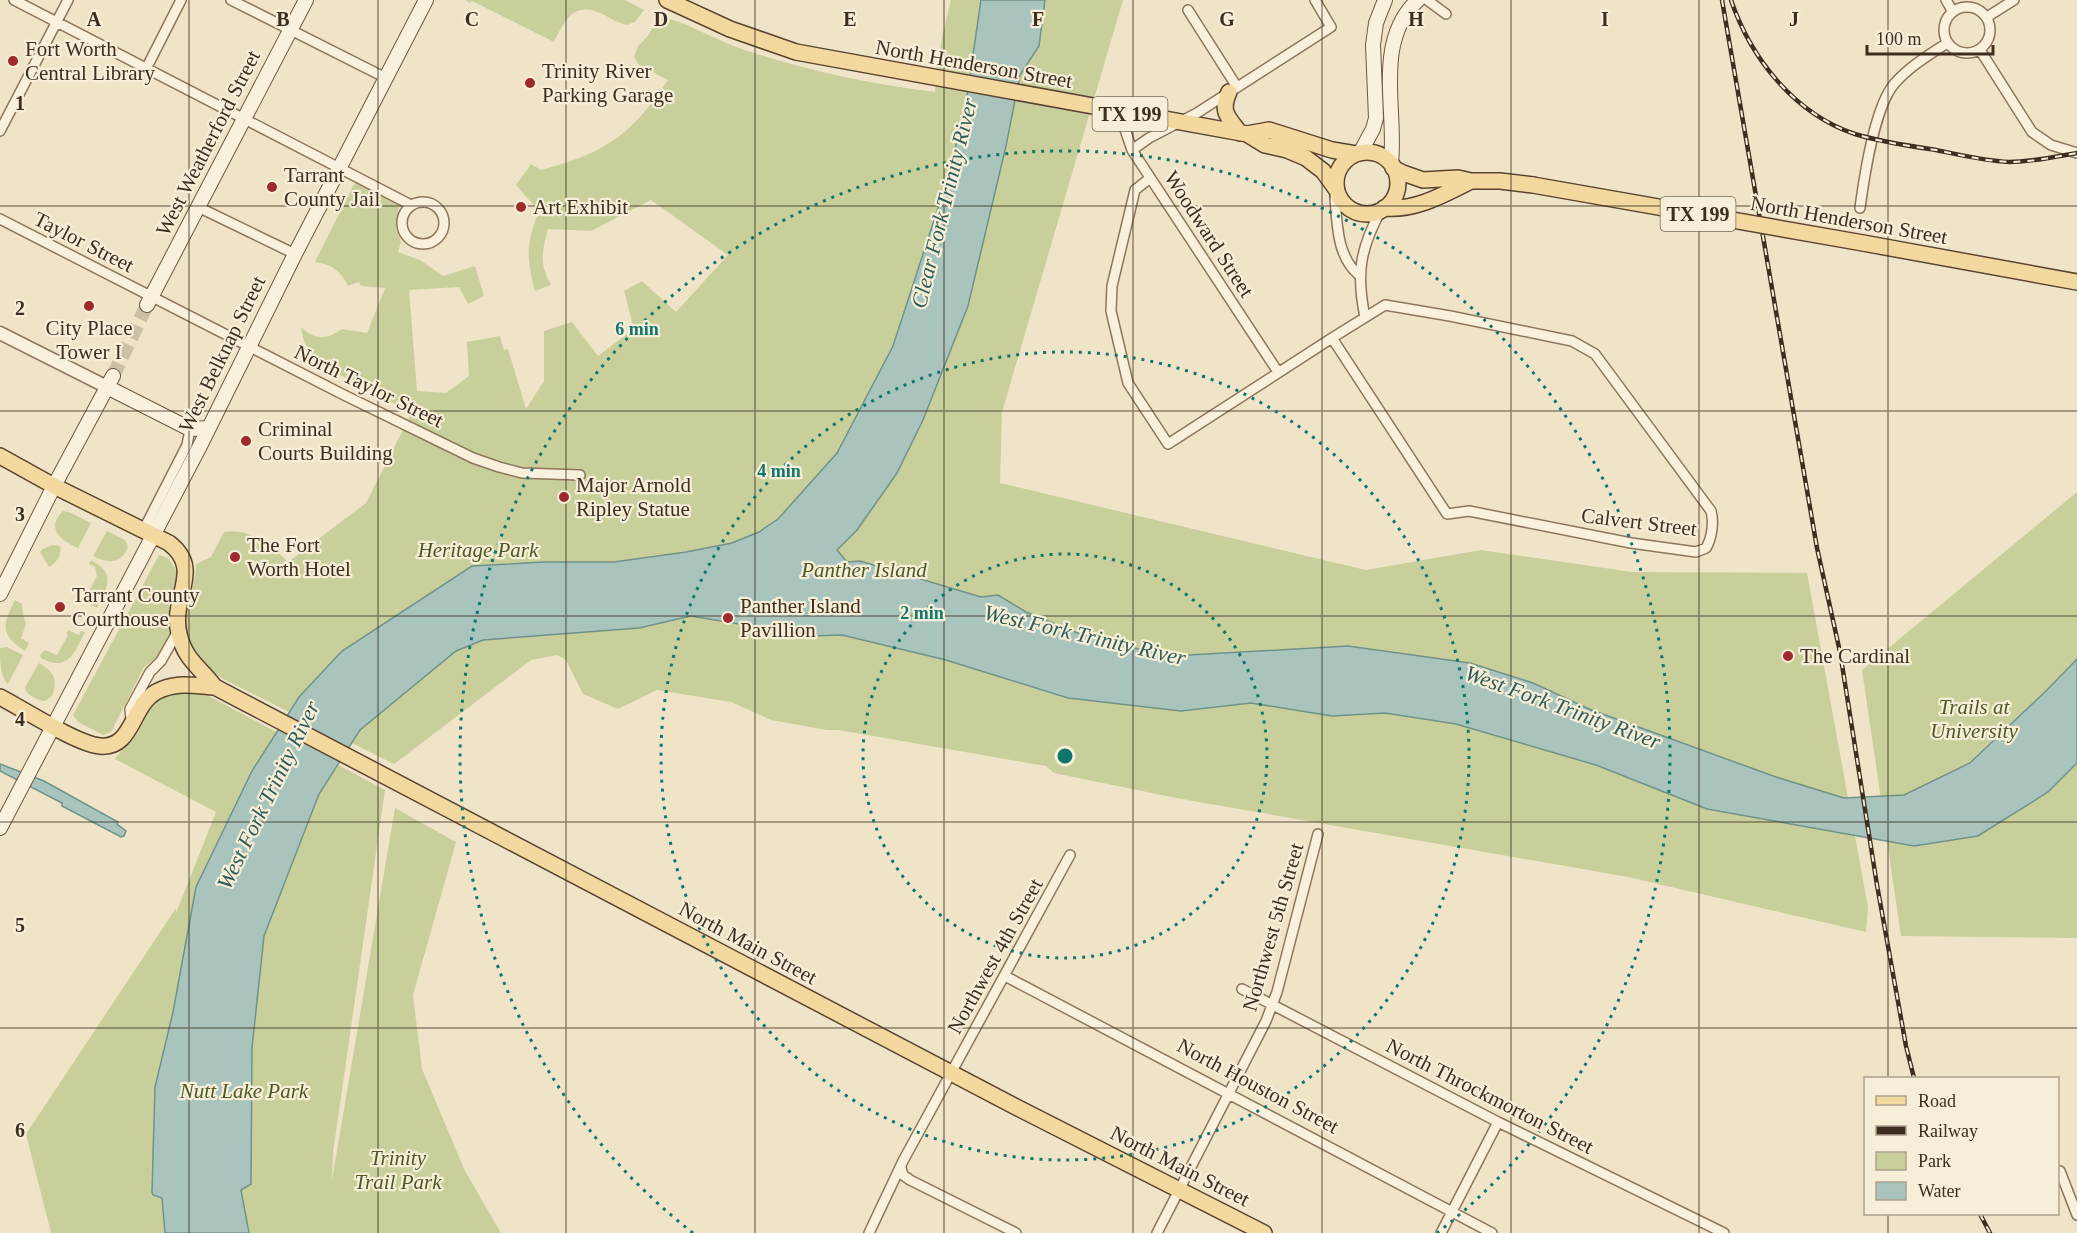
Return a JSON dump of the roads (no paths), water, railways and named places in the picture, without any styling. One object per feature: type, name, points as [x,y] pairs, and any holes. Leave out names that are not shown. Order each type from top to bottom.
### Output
[{"type":"main road","name":"West Weatherford Street","points":[[149,301],[306,0]]},
{"type":"main road","name":"West Belknap Street","points":[[1,823],[54,726],[148,533],[209,428],[295,254],[426,0]]},
{"type":"main road","name":"North Henderson Street","points":[[667,0],[767,43],[819,57],[1244,134],[1306,158],[1323,171],[1336,191]]},
{"type":"main road","points":[[1385,0],[1376,22],[1373,45],[1376,118],[1369,137],[1358,153],[1343,163],[1337,173],[1336,191],[1343,203],[1351,210],[1361,213],[1383,209],[1393,199],[1396,191],[1397,177],[1392,165],[1392,46],[1400,23],[1407,11],[1418,0]]},
{"type":"main road","points":[[1233,89],[1225,101],[1225,110],[1244,134]]},
{"type":"main road","name":"North Henderson Street","points":[[1244,134],[1269,130],[1332,150],[1358,153]]},
{"type":"main road","points":[[1358,153],[1370,152],[1379,155],[1392,165]]},
{"type":"main road","name":"North Henderson Street","points":[[1392,165],[1403,173],[1423,180],[1458,178],[1471,181],[1533,184],[2077,282]]},
{"type":"main road","name":"North Henderson Street","points":[[1383,209],[1418,205],[1471,181]]},
{"type":"main road","points":[[0,594],[4,578],[110,381],[190,429],[209,428]]},
{"type":"main road","points":[[0,456],[174,547],[184,562],[185,575],[177,613],[178,631],[188,658],[216,687]]},
{"type":"main road","points":[[0,697],[80,740],[98,746],[118,743],[123,739],[142,704],[164,688],[189,684],[216,687]]},
{"type":"main road","name":"North Main Street","points":[[216,687],[809,999],[1264,1233]]},
{"type":"street","points":[[14,0],[411,205],[426,202],[438,208],[442,214],[443,229],[435,240],[421,244],[408,237],[404,231],[403,217],[411,205]]},
{"type":"street","points":[[0,131],[68,0]]},
{"type":"street","points":[[146,69],[181,0]]},
{"type":"street","points":[[231,0],[386,78]]},
{"type":"street","points":[[1132,150],[1197,112],[1331,27],[1315,0]]},
{"type":"street","points":[[1427,0],[1446,14],[1443,0]]},
{"type":"street","points":[[1946,0],[1953,12]]},
{"type":"street","points":[[1987,17],[2014,0]]},
{"type":"street","points":[[1967,7],[1982,12],[1987,17],[1990,24],[1989,39],[1980,50],[1973,53],[1958,52],[1947,43],[1944,37],[1945,23],[1953,12],[1967,7]]},
{"type":"street","points":[[1188,10],[1233,89]]},
{"type":"street","points":[[1860,208],[1870,151],[1890,89],[1910,68],[1947,43]]},
{"type":"street","points":[[1980,50],[2027,127],[2042,140],[2077,153]]},
{"type":"street","name":"Woodward Street","points":[[1119,112],[1132,150],[1278,372]]},
{"type":"street","points":[[2042,140],[2077,148]]},
{"type":"street","name":"Calvert Street","points":[[1150,178],[1135,190],[1112,286],[1111,311],[1128,384],[1168,444],[1278,372],[1365,317],[1389,305],[1572,341],[1595,354],[1711,511],[1713,521],[1709,544],[1696,552],[1631,543],[1469,511],[1447,514],[1332,338]]},
{"type":"street","points":[[1336,191],[1339,237],[1351,268],[1359,275]]},
{"type":"street","points":[[198,207],[295,254]]},
{"type":"street","points":[[1365,317],[1359,275],[1366,239],[1383,209]]},
{"type":"street","name":"Taylor Street","points":[[0,219],[149,301]]},
{"type":"street","name":"North Taylor Street","points":[[149,301],[249,346],[344,395],[488,464],[534,474],[580,475]]},
{"type":"street","points":[[0,333],[110,381]]},
{"type":"street","points":[[148,533],[187,445],[190,429]]},
{"type":"street","points":[[131,726],[130,709],[150,672],[161,661],[178,631]]},
{"type":"street","name":"Northwest 5th Street","points":[[1157,1233],[1259,1036],[1272,1005],[1318,834]]},
{"type":"street","name":"Northwest 4th Street","points":[[869,1233],[903,1161],[1070,855]]},
{"type":"street","name":"North Houston Street","points":[[1005,976],[1492,1233]]},
{"type":"street","name":"North Throckmorton Street","points":[[1242,989],[1498,1122],[1724,1233]]},
{"type":"street","points":[[1441,1233],[1498,1122]]},
{"type":"street","points":[[901,1168],[903,1174],[910,1180],[1016,1233]]},
{"type":"street","points":[[2060,1170],[2077,1215]]},
{"type":"water","points":[[981,0],[1045,0],[1039,46],[1020,75],[1006,146],[968,306],[923,420],[897,473],[857,530],[837,550],[847,562],[860,561],[981,597],[998,595],[1026,612],[1080,634],[1171,656],[1348,646],[1470,663],[1533,683],[1589,709],[1776,777],[1844,798],[1904,795],[1970,763],[2077,659],[2077,763],[2048,792],[1978,836],[1914,846],[1707,809],[1596,765],[1456,724],[1385,713],[1332,716],[1251,703],[1181,711],[1068,698],[946,660],[842,635],[810,636],[691,616],[639,628],[483,640],[456,651],[360,730],[319,794],[264,936],[252,1048],[251,1184],[241,1190],[249,1233],[165,1233],[162,1198],[153,1195],[152,1192],[155,1087],[173,1012],[196,887],[252,771],[299,697],[342,651],[472,566],[544,562],[614,562],[686,552],[732,543],[759,532],[778,519],[837,453],[893,346],[941,199],[964,116]]},
{"type":"water","points":[[0,764],[44,781],[118,822],[117,824],[126,831],[124,836],[121,837],[0,771]]},
{"type":"tunnel","points":[[113,376],[147,305]]},
{"type":"railway","points":[[1722,0],[1817,548],[1840,652],[1877,885],[1914,1077]]},
{"type":"railway","points":[[1731,0],[1750,43],[1778,82],[1813,113],[1833,125],[1855,134],[1895,144],[1973,158],[2009,162],[2077,153]]},
{"type":"railway","points":[[1981,1215],[1990,1233]]},
{"type":"place","name":"Fort Worth Central Library","points":[[13,61]]},
{"type":"place","name":"Trinity River Parking Garage","points":[[530,83]]},
{"type":"place","name":"Tarrant County Jail","points":[[272,187]]},
{"type":"place","name":"Art Exhibit","points":[[521,207]]},
{"type":"place","name":"City Place Tower I","points":[[89,306]]},
{"type":"place","name":"Criminal Courts Building","points":[[246,441]]},
{"type":"place","name":"Major Arnold Ripley Statue","points":[[564,497]]},
{"type":"place","name":"The Fort Worth Hotel","points":[[235,557]]},
{"type":"place","name":"Tarrant County Courthouse","points":[[60,607]]},
{"type":"place","name":"Panther Island Pavillion","points":[[728,618]]},
{"type":"place","name":"The Cardinal","points":[[1788,656]]},
{"type":"water label","name":"Clear Fork Trinity River","points":[[944,203]]},
{"type":"water label","name":"West Fork Trinity River","points":[[1085,635]]},
{"type":"water label","name":"West Fork Trinity River","points":[[1563,707]]},
{"type":"water label","name":"West Fork Trinity River","points":[[268,795]]},
{"type":"park label","name":"Heritage Park","points":[[478,550]]},
{"type":"park label","name":"Panther Island","points":[[864,570]]},
{"type":"park label","name":"Trails at University","points":[[1974,719]]},
{"type":"park label","name":"Nutt Lake Park","points":[[244,1091]]},
{"type":"park label","name":"Trinity Trail Park","points":[[398,1170]]}]
